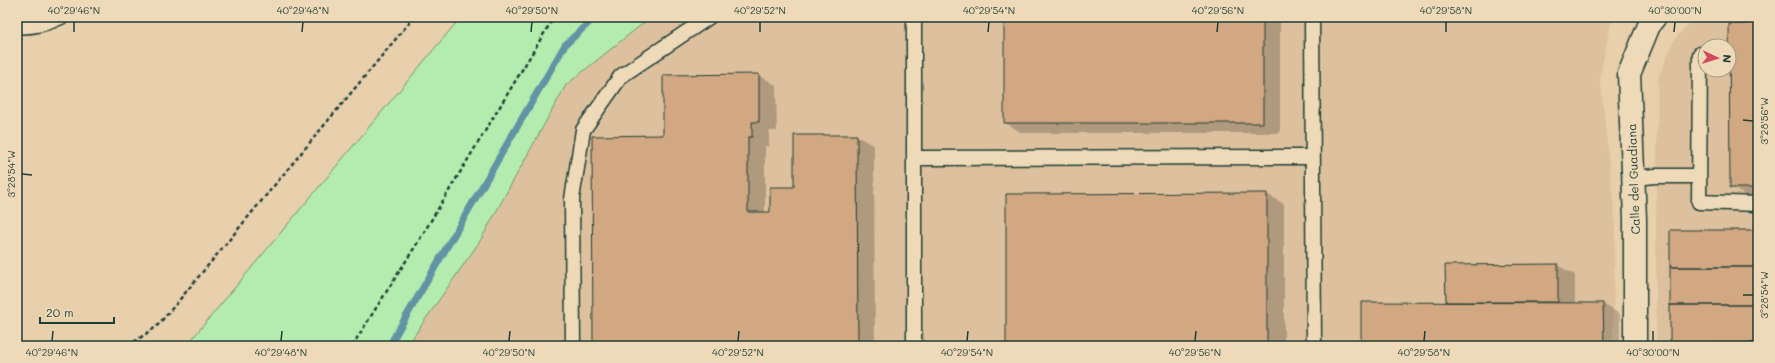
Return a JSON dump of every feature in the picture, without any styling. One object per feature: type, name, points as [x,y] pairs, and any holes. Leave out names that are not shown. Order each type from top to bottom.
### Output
[{"type":"street","name":"Calle del Guadiana","points":[[1635,346],[1635,219],[1629,74],[1650,23],[1654,17]]},
{"type":"lane","points":[[17,26],[24,27],[52,21],[62,17]]},
{"type":"lane","points":[[573,346],[572,199],[583,130],[621,76],[709,17]]},
{"type":"lane","points":[[914,17],[914,346]]},
{"type":"lane","points":[[1312,17],[1314,346]]},
{"type":"lane","points":[[1700,78],[1699,202],[1758,204]]},
{"type":"lane","points":[[914,158],[1312,157]]},
{"type":"lane","points":[[1633,178],[1699,176]]},
{"type":"path","points":[[128,346],[156,326],[176,304],[414,17]]},
{"type":"path","points":[[352,346],[418,242],[554,17]]},
{"type":"shaded area","points":[[651,17],[1612,17],[1600,75],[1615,221],[1613,346],[407,346],[480,241],[566,85]]},
{"type":"shaded area","points":[[1694,17],[1758,17],[1758,346],[1656,346],[1658,78],[1673,42]]},
{"type":"green space","points":[[461,17],[651,17],[566,85],[480,241],[407,346],[186,346]]},
{"type":"building","points":[[1004,17],[1263,17],[1263,123],[1004,123]]},
{"type":"building","points":[[1745,17],[1758,17],[1758,188],[1730,188],[1729,78],[1737,78],[1737,38],[1729,38],[1729,24],[1745,24]]},
{"type":"building","points":[[759,74],[759,122],[752,122],[752,137],[748,137],[748,212],[770,212],[770,187],[794,187],[794,135],[857,135],[858,346],[593,346],[592,136],[663,135],[663,75]]},
{"type":"building","points":[[1267,193],[1267,346],[1006,346],[1006,194]]},
{"type":"building","points":[[1670,230],[1758,230],[1758,267],[1670,267]]},
{"type":"building","points":[[1558,264],[1558,302],[1446,302],[1445,265]]},
{"type":"building","points":[[1670,267],[1758,267],[1758,305],[1670,305]]},
{"type":"building","points":[[1361,302],[1603,303],[1604,346],[1361,346]]},
{"type":"building","points":[[1670,305],[1758,305],[1758,343],[1670,343]]},
{"type":"building","points":[[1670,343],[1758,343],[1758,346],[1670,346]]},
{"type":"waterway","points":[[389,346],[565,45],[595,17]]}]
